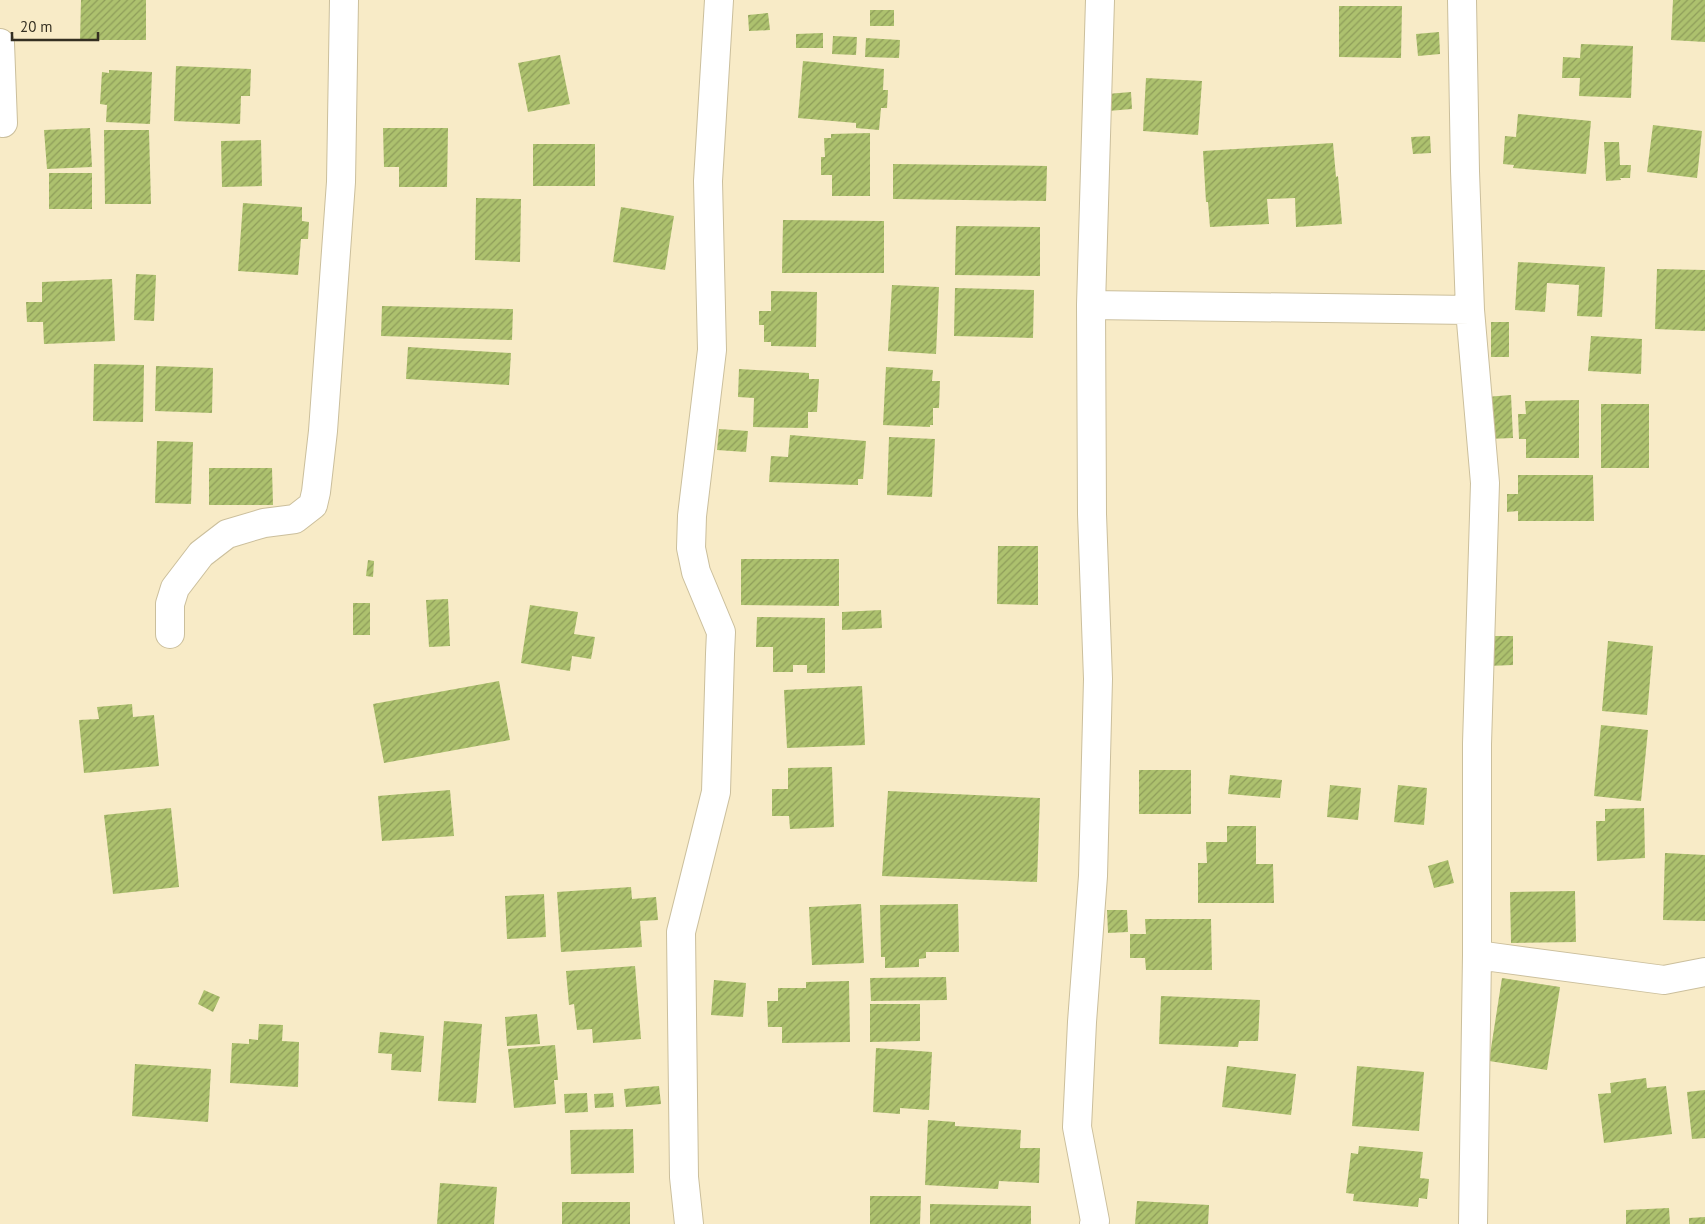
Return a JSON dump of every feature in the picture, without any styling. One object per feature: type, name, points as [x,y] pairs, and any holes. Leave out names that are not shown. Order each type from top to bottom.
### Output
[{"type":"street","points":[[170,634],[170,604],[175,588],[201,554],[227,534],[264,523],[295,519],[313,506],[323,431],[341,182],[344,0]]},
{"type":"street","points":[[689,1224],[684,1176],[681,932],[716,792],[720,654],[720,632],[696,572],[692,548],[692,516],[712,350],[708,180],[719,0]]},
{"type":"street","points":[[1094,1224],[1095,1221],[1077,1127],[1082,1022],[1093,876],[1098,679],[1092,514],[1091,306],[1100,0]]},
{"type":"street","points":[[1462,0],[1464,171],[1470,310],[1485,484],[1478,744],[1474,1224]]},
{"type":"street","points":[[0,43],[4,123]]},
{"type":"street","points":[[1091,306],[1470,310]]},
{"type":"street","points":[[1477,955],[1664,980],[1705,972]]},
{"type":"building","points":[[81,0],[146,0],[146,40],[80,40]]},
{"type":"building","points":[[1673,0],[1705,0],[1705,42],[1671,40]]},
{"type":"building","points":[[1339,6],[1402,6],[1401,58],[1339,57]]},
{"type":"building","points":[[870,10],[894,10],[894,26],[870,26]]},
{"type":"building","points":[[768,13],[770,30],[749,31],[748,15]]},
{"type":"building","points":[[1439,32],[1440,54],[1418,56],[1416,34]]},
{"type":"building","points":[[823,33],[823,48],[796,48],[796,34]]},
{"type":"building","points":[[833,36],[857,37],[856,55],[832,54]]},
{"type":"building","points":[[866,38],[900,40],[899,58],[865,57]]},
{"type":"building","points":[[1581,44],[1633,46],[1631,98],[1579,96],[1580,78],[1562,78],[1563,57],[1580,58]]},
{"type":"building","points":[[560,55],[570,104],[528,112],[518,63]]},
{"type":"building","points":[[803,61],[884,69],[883,90],[888,90],[887,108],[881,108],[879,130],[856,128],[856,123],[798,118]]},
{"type":"building","points":[[176,66],[251,69],[250,96],[241,96],[240,124],[174,121]]},
{"type":"building","points":[[109,70],[152,72],[150,124],[106,122],[107,105],[100,104],[102,72],[109,73]]},
{"type":"building","points":[[1146,78],[1202,81],[1198,135],[1143,131]]},
{"type":"building","points":[[1131,92],[1132,109],[1108,111],[1107,94]]},
{"type":"building","points":[[1518,114],[1591,121],[1586,174],[1513,168],[1514,165],[1503,164],[1505,136],[1516,137]]},
{"type":"building","points":[[1653,125],[1702,131],[1697,178],[1647,172]]},
{"type":"building","points":[[90,128],[92,167],[47,169],[44,130]]},
{"type":"building","points":[[383,128],[448,128],[447,187],[399,187],[399,167],[384,167]]},
{"type":"building","points":[[104,130],[149,130],[151,204],[105,204]]},
{"type":"building","points":[[870,133],[870,196],[832,196],[832,175],[821,175],[821,157],[825,157],[824,138],[831,138],[831,134]]},
{"type":"building","points":[[1430,136],[1431,153],[1413,154],[1411,137]]},
{"type":"building","points":[[261,140],[262,186],[222,187],[221,141]]},
{"type":"building","points":[[1604,142],[1619,142],[1620,165],[1631,165],[1630,178],[1606,181]]},
{"type":"building","points":[[1333,143],[1342,224],[1296,227],[1295,198],[1267,199],[1269,224],[1210,227],[1208,202],[1206,202],[1203,151]]},
{"type":"building","points":[[533,144],[595,144],[595,186],[533,186]]},
{"type":"building","points":[[893,164],[1047,166],[1046,201],[893,199]]},
{"type":"building","points":[[49,173],[92,173],[92,209],[49,209]]},
{"type":"building","points":[[476,198],[521,199],[520,262],[475,260]]},
{"type":"building","points":[[243,203],[302,207],[302,221],[309,222],[308,239],[301,239],[298,275],[238,271]]},
{"type":"building","points":[[621,207],[674,216],[665,270],[613,262]]},
{"type":"building","points":[[783,220],[884,221],[884,273],[782,273]]},
{"type":"building","points":[[956,226],[1040,227],[1040,276],[955,275]]},
{"type":"building","points":[[1518,262],[1605,267],[1602,317],[1577,316],[1579,285],[1547,283],[1545,312],[1515,310]]},
{"type":"building","points":[[1657,269],[1705,270],[1705,331],[1655,329]]},
{"type":"building","points":[[136,274],[156,275],[154,321],[134,320]]},
{"type":"building","points":[[112,279],[115,341],[44,344],[43,322],[27,322],[26,302],[42,302],[42,282]]},
{"type":"building","points":[[892,285],[939,287],[936,354],[888,351]]},
{"type":"building","points":[[955,288],[1034,290],[1033,338],[954,336]]},
{"type":"building","points":[[771,291],[817,292],[816,347],[771,346],[771,342],[764,342],[764,325],[759,325],[759,311],[771,311]]},
{"type":"building","points":[[382,306],[513,309],[512,340],[381,336]]},
{"type":"building","points":[[1491,322],[1509,322],[1509,357],[1491,357]]},
{"type":"building","points":[[1591,336],[1642,339],[1641,374],[1588,371]]},
{"type":"building","points":[[408,347],[511,353],[509,385],[406,379]]},
{"type":"building","points":[[94,364],[144,365],[143,422],[93,421]]},
{"type":"building","points":[[156,366],[213,368],[212,413],[155,411]]},
{"type":"building","points":[[886,367],[933,370],[932,381],[940,381],[939,408],[933,408],[933,425],[930,425],[930,427],[883,425]]},
{"type":"building","points":[[739,369],[809,373],[809,379],[819,379],[817,412],[808,412],[808,428],[753,427],[754,398],[738,397]]},
{"type":"building","points":[[1511,395],[1513,438],[1488,439],[1486,397]]},
{"type":"building","points":[[1579,400],[1579,458],[1526,458],[1526,439],[1519,439],[1518,414],[1526,414],[1525,401]]},
{"type":"building","points":[[1601,404],[1649,404],[1649,468],[1601,468]]},
{"type":"building","points":[[719,429],[748,431],[746,452],[717,450]]},
{"type":"building","points":[[790,435],[866,441],[863,479],[858,479],[858,485],[769,482],[771,456],[788,457]]},
{"type":"building","points":[[889,437],[935,439],[932,497],[887,495]]},
{"type":"building","points":[[157,441],[193,442],[191,504],[155,503]]},
{"type":"building","points":[[209,468],[272,468],[273,505],[209,505]]},
{"type":"building","points":[[1518,475],[1593,475],[1594,521],[1518,521],[1518,511],[1507,512],[1507,494],[1518,494]]},
{"type":"building","points":[[998,546],[1038,546],[1038,605],[997,604]]},
{"type":"building","points":[[741,559],[839,559],[839,606],[741,605]]},
{"type":"building","points":[[368,560],[374,561],[373,577],[366,576]]},
{"type":"building","points":[[448,599],[450,646],[429,647],[426,600]]},
{"type":"building","points":[[353,603],[370,603],[370,635],[353,635]]},
{"type":"building","points":[[530,605],[578,612],[574,634],[595,637],[591,659],[572,656],[570,671],[521,663]]},
{"type":"building","points":[[881,610],[882,628],[842,630],[842,612]]},
{"type":"building","points":[[757,617],[825,618],[825,673],[807,673],[807,665],[793,665],[793,672],[773,672],[773,647],[756,647]]},
{"type":"building","points":[[1488,636],[1513,636],[1513,665],[1488,666]]},
{"type":"building","points":[[1608,641],[1653,646],[1647,715],[1602,711]]},
{"type":"building","points":[[499,681],[510,740],[384,763],[373,704]]},
{"type":"building","points":[[862,686],[865,745],[787,748],[784,690]]},
{"type":"building","points":[[132,704],[133,717],[154,715],[159,766],[84,773],[79,720],[99,719],[97,707]]},
{"type":"building","points":[[1601,725],[1648,730],[1641,801],[1594,796]]},
{"type":"building","points":[[832,767],[834,827],[790,829],[789,816],[772,816],[772,789],[788,789],[788,768]]},
{"type":"building","points":[[1139,770],[1191,770],[1191,814],[1139,814]]},
{"type":"building","points":[[1230,775],[1282,780],[1280,798],[1228,794]]},
{"type":"building","points":[[1330,785],[1361,788],[1358,820],[1327,817]]},
{"type":"building","points":[[1398,785],[1427,788],[1424,825],[1394,822]]},
{"type":"building","points":[[450,790],[454,836],[382,841],[378,796]]},
{"type":"building","points":[[888,791],[1040,798],[1037,882],[882,876]]},
{"type":"building","points":[[171,808],[179,887],[113,894],[104,815]]},
{"type":"building","points":[[1644,808],[1645,858],[1597,861],[1596,821],[1605,821],[1605,809]]},
{"type":"building","points":[[1227,826],[1256,826],[1256,864],[1273,864],[1274,903],[1198,903],[1198,863],[1207,863],[1206,842],[1227,842]]},
{"type":"building","points":[[1665,853],[1705,855],[1705,921],[1663,920]]},
{"type":"building","points":[[1448,860],[1454,883],[1434,888],[1428,866]]},
{"type":"building","points":[[631,887],[632,899],[656,897],[658,920],[640,921],[642,947],[561,952],[557,892]]},
{"type":"building","points":[[1575,891],[1576,942],[1511,943],[1510,892]]},
{"type":"building","points":[[544,894],[546,937],[507,939],[505,896]]},
{"type":"building","points":[[861,904],[864,963],[812,965],[809,907]]},
{"type":"building","points":[[958,904],[959,952],[926,952],[926,958],[919,959],[919,967],[885,968],[885,957],[881,957],[880,905]]},
{"type":"building","points":[[1107,910],[1127,910],[1128,932],[1108,933]]},
{"type":"building","points":[[1145,919],[1211,919],[1212,970],[1146,970],[1145,958],[1130,958],[1130,934],[1146,934]]},
{"type":"building","points":[[635,966],[641,1039],[593,1043],[592,1029],[577,1030],[574,1004],[569,1005],[566,971]]},
{"type":"building","points":[[946,977],[947,1000],[871,1001],[870,978]]},
{"type":"building","points":[[1502,978],[1560,987],[1547,1070],[1489,1061]]},
{"type":"building","points":[[714,980],[746,983],[743,1017],[711,1015]]},
{"type":"building","points":[[849,981],[850,1042],[782,1043],[782,1027],[768,1027],[767,1001],[778,1001],[778,988],[806,988],[806,982]]},
{"type":"building","points":[[204,990],[220,997],[213,1012],[198,1004]]},
{"type":"building","points":[[1161,996],[1260,1000],[1258,1041],[1239,1041],[1238,1047],[1159,1044]]},
{"type":"building","points":[[870,1004],[920,1004],[920,1041],[870,1042]]},
{"type":"building","points":[[537,1014],[540,1044],[507,1046],[505,1017]]},
{"type":"building","points":[[444,1021],[482,1024],[476,1103],[438,1101]]},
{"type":"building","points":[[259,1024],[283,1025],[282,1041],[299,1042],[298,1087],[230,1083],[232,1043],[249,1044],[249,1039],[258,1040]]},
{"type":"building","points":[[380,1032],[424,1036],[421,1072],[391,1070],[392,1054],[378,1053]]},
{"type":"building","points":[[555,1045],[558,1080],[554,1080],[556,1104],[514,1108],[508,1049]]},
{"type":"building","points":[[876,1048],[932,1052],[929,1110],[900,1108],[900,1114],[873,1112]]},
{"type":"building","points":[[135,1064],[211,1069],[208,1122],[132,1116]]},
{"type":"building","points":[[1227,1066],[1296,1074],[1291,1115],[1222,1107]]},
{"type":"building","points":[[1357,1066],[1424,1072],[1419,1131],[1352,1126]]},
{"type":"building","points":[[1646,1078],[1647,1088],[1666,1086],[1672,1134],[1604,1143],[1598,1094],[1611,1093],[1610,1083]]},
{"type":"building","points":[[659,1086],[661,1104],[626,1107],[624,1089]]},
{"type":"building","points":[[1705,1090],[1705,1138],[1692,1139],[1687,1092]]},
{"type":"building","points":[[587,1093],[588,1112],[565,1113],[564,1094]]},
{"type":"building","points":[[613,1093],[614,1107],[595,1108],[594,1094]]},
{"type":"building","points":[[928,1120],[955,1122],[955,1126],[1021,1130],[1020,1148],[1040,1148],[1039,1183],[999,1181],[998,1189],[925,1185]]},
{"type":"building","points":[[633,1129],[634,1173],[571,1174],[570,1130]]},
{"type":"building","points":[[1359,1146],[1423,1152],[1420,1178],[1429,1179],[1427,1199],[1419,1198],[1418,1207],[1353,1201],[1354,1194],[1346,1193],[1351,1153],[1358,1154]]},
{"type":"building","points":[[440,1183],[497,1187],[494,1224],[437,1224]]},
{"type":"building","points":[[870,1196],[921,1196],[920,1224],[870,1224]]},
{"type":"building","points":[[1137,1201],[1209,1205],[1208,1224],[1135,1224]]},
{"type":"building","points":[[562,1202],[630,1202],[630,1224],[562,1224]]},
{"type":"building","points":[[930,1204],[1031,1206],[1031,1224],[930,1224]]},
{"type":"building","points":[[1669,1208],[1670,1224],[1626,1224],[1626,1210]]},
{"type":"building","points":[[1705,1217],[1705,1224],[1689,1224],[1689,1218]]}]
